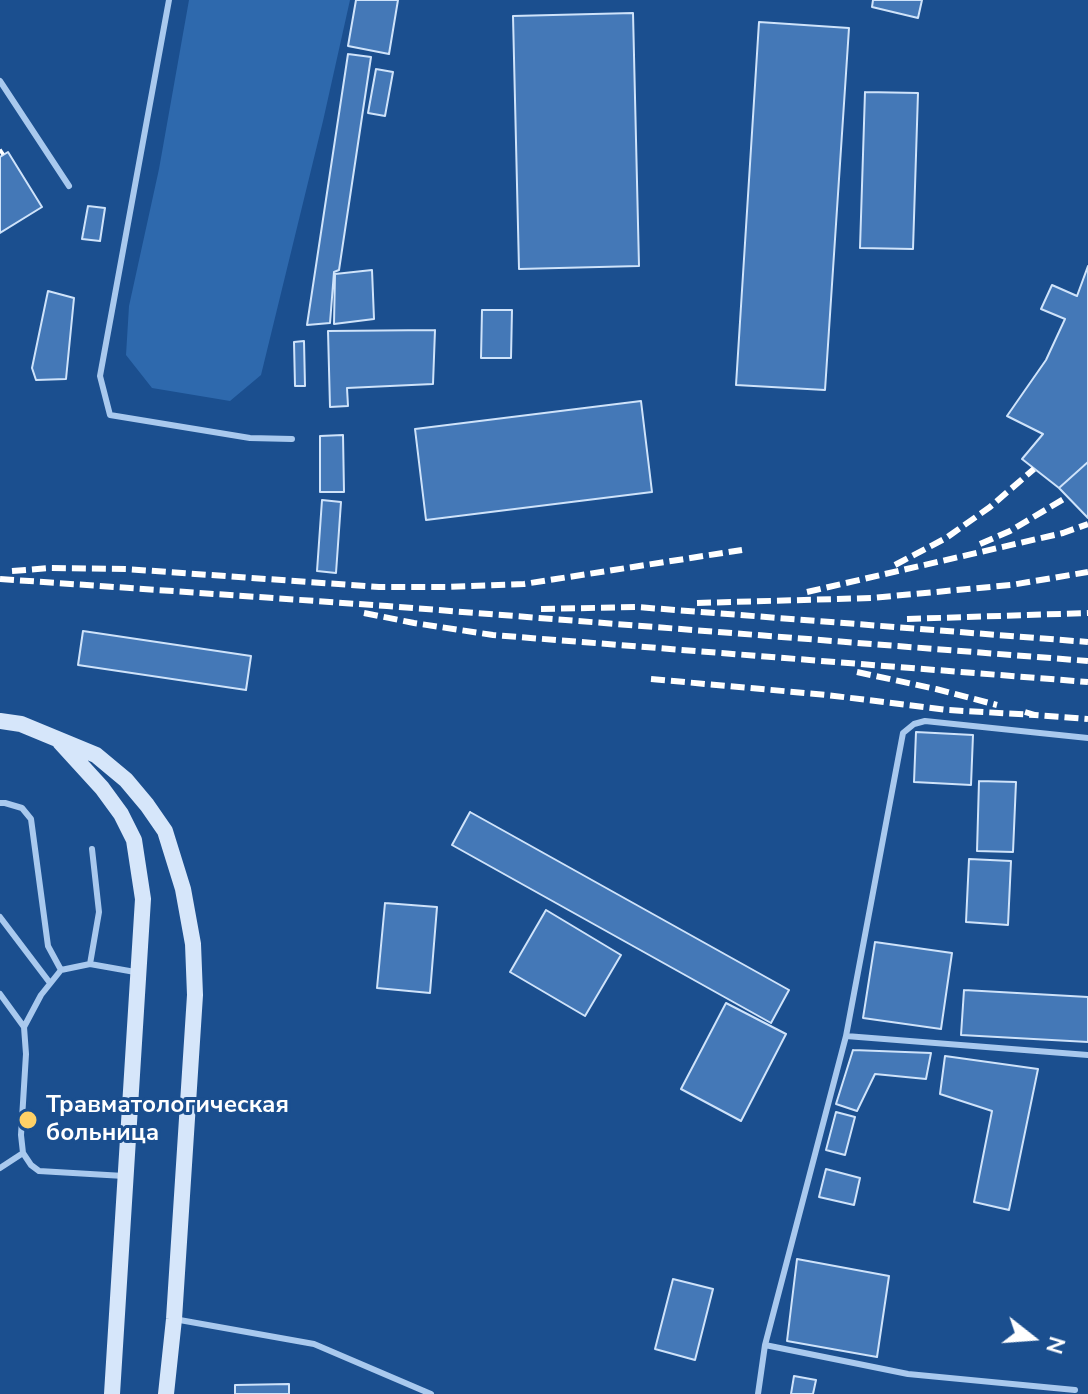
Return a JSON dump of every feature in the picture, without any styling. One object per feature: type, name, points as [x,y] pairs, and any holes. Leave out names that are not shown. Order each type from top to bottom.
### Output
[{"type":"street","points":[[0,721],[21,724],[96,755],[126,780],[165,831],[183,889],[193,944],[195,995],[174,1319],[166,1394]]},
{"type":"street","points":[[57,738],[121,814],[134,840],[143,899],[112,1394]]},
{"type":"lane","points":[[169,0],[100,376],[110,415],[250,438],[292,439]]},
{"type":"lane","points":[[0,81],[69,186]]},
{"type":"lane","points":[[758,1394],[765,1345],[846,1036],[903,733],[914,724],[925,721],[1088,738]]},
{"type":"lane","points":[[0,803],[22,808],[31,819],[48,946],[61,970]]},
{"type":"lane","points":[[90,964],[99,912],[92,849]]},
{"type":"lane","points":[[0,917],[50,983]]},
{"type":"lane","points":[[24,1027],[41,995],[61,970],[90,964],[139,973]]},
{"type":"lane","points":[[0,994],[24,1027],[26,1054],[21,1135],[23,1153],[31,1165],[39,1171],[124,1176]]},
{"type":"lane","points":[[846,1036],[1088,1055]]},
{"type":"lane","points":[[0,1168],[23,1153]]},
{"type":"lane","points":[[174,1319],[314,1344],[426,1393]]},
{"type":"lane","points":[[765,1345],[908,1374],[1075,1390]]},
{"type":"shaded area","points":[[189,0],[350,0],[261,375],[230,401],[152,388],[126,355],[129,306],[159,169]]},
{"type":"building","points":[[356,0],[398,0],[389,54],[348,46]]},
{"type":"building","points":[[873,0],[922,0],[918,18],[872,7]]},
{"type":"building","points":[[633,13],[639,266],[519,269],[513,16]]},
{"type":"building","points":[[759,22],[849,28],[825,390],[736,385]]},
{"type":"building","points":[[348,54],[371,57],[339,270],[334,272],[330,323],[307,325]]},
{"type":"building","points":[[376,69],[393,72],[385,116],[368,113]]},
{"type":"building","points":[[865,92],[918,93],[913,249],[860,248]]},
{"type":"building","points":[[8,152],[42,207],[0,233],[0,157]]},
{"type":"building","points":[[88,206],[105,208],[100,241],[82,239]]},
{"type":"building","points":[[1088,266],[1088,462],[1059,488],[1022,459],[1043,434],[1007,416],[1046,360],[1065,319],[1041,309],[1052,285],[1077,296]]},
{"type":"building","points":[[372,270],[374,319],[334,324],[335,274]]},
{"type":"building","points":[[48,291],[74,298],[66,379],[36,380],[32,368]]},
{"type":"building","points":[[482,310],[512,310],[511,358],[481,358]]},
{"type":"building","points":[[435,330],[433,384],[347,388],[348,406],[330,407],[328,331]]},
{"type":"building","points":[[304,341],[305,386],[295,386],[294,342]]},
{"type":"building","points":[[641,401],[652,492],[426,520],[415,429]]},
{"type":"building","points":[[343,435],[344,492],[320,492],[320,436]]},
{"type":"building","points":[[1088,462],[1088,518],[1059,488]]},
{"type":"building","points":[[322,500],[341,502],[336,573],[317,571]]},
{"type":"building","points":[[83,631],[251,656],[246,690],[78,665]]},
{"type":"building","points":[[916,732],[973,735],[971,785],[914,782]]},
{"type":"building","points":[[979,781],[1016,782],[1013,852],[977,851]]},
{"type":"building","points":[[470,812],[789,990],[771,1023],[452,845]]},
{"type":"building","points":[[969,859],[1011,861],[1008,925],[966,922]]},
{"type":"building","points":[[385,903],[437,907],[430,993],[377,988]]},
{"type":"building","points":[[546,910],[621,955],[585,1016],[510,972]]},
{"type":"building","points":[[875,942],[952,953],[941,1029],[863,1018]]},
{"type":"building","points":[[964,990],[1088,997],[1088,1042],[961,1035]]},
{"type":"building","points":[[726,1003],[786,1034],[741,1121],[681,1089]]},
{"type":"building","points":[[853,1050],[931,1053],[926,1079],[875,1074],[857,1111],[836,1104]]},
{"type":"building","points":[[945,1056],[1038,1069],[1009,1210],[974,1202],[992,1111],[940,1094]]},
{"type":"building","points":[[836,1112],[855,1117],[845,1155],[826,1150]]},
{"type":"building","points":[[826,1169],[860,1178],[854,1205],[819,1197]]},
{"type":"building","points":[[797,1259],[889,1276],[877,1357],[787,1341]]},
{"type":"building","points":[[673,1279],[713,1289],[695,1360],[655,1349]]},
{"type":"building","points":[[794,1376],[816,1380],[813,1394],[791,1394]]},
{"type":"building","points":[[289,1384],[289,1394],[235,1394],[235,1385]]},
{"type":"railway","points":[[895,565],[946,538],[990,507],[1034,469]]},
{"type":"railway","points":[[980,544],[1010,531],[1067,497]]},
{"type":"railway","points":[[807,592],[1063,533],[1088,524]]},
{"type":"railway","points":[[12,571],[126,569],[379,587],[448,587],[524,584],[742,550]]},
{"type":"railway","points":[[697,603],[871,598],[1011,585],[1088,572]]},
{"type":"railway","points":[[0,579],[1088,661]]},
{"type":"railway","points":[[541,609],[637,607],[1088,642]]},
{"type":"railway","points":[[364,613],[493,635],[1088,682]]},
{"type":"railway","points":[[907,619],[1088,613]]},
{"type":"railway","points":[[857,672],[997,705]]},
{"type":"railway","points":[[651,679],[948,710],[1035,715]]},
{"type":"railway","points":[[1025,712],[1088,719]]},
{"type":"place","name":"Травматологическая больница","points":[[28,1120]]}]
